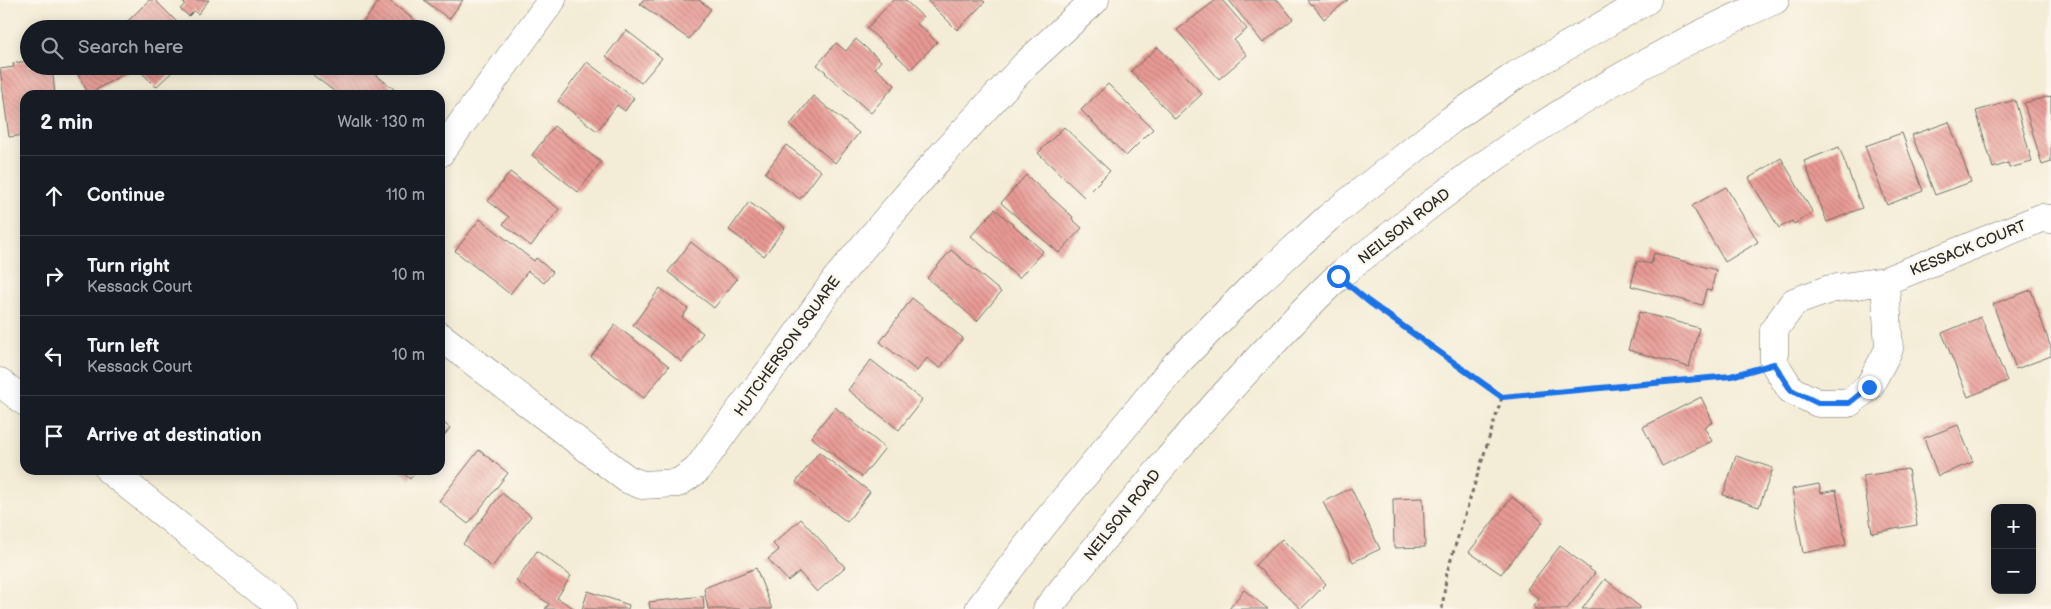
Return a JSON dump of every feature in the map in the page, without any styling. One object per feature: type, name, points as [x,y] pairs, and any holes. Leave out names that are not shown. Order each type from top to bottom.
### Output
[{"type":"main road","points":[[445,146],[552,0]]},
{"type":"main road","name":"HUTCHERSON SQUARE","points":[[445,340],[627,479],[642,485],[678,483],[697,470],[836,279],[897,206],[1026,64],[1095,0]]},
{"type":"main road","points":[[979,609],[1044,524],[1177,363],[1250,289],[1328,218],[1451,120],[1500,86],[1647,0]]},
{"type":"main road","name":"NEILSON ROAD","points":[[1047,609],[1141,491],[1180,446],[1245,372],[1338,276],[1440,197],[1544,123],[1639,66],[1774,0]]},
{"type":"main road","name":"KESSACK COURT","points":[[1774,364],[1774,330],[1794,302],[1830,289],[1886,281],[2041,218],[2051,218]]},
{"type":"main road","points":[[1774,364],[1791,390],[1818,403],[1849,403],[1869,387],[1890,349],[1886,281]]},
{"type":"main road","points":[[0,382],[20,398]]},
{"type":"main road","points":[[115,475],[282,609]]},
{"type":"path","points":[[1338,276],[1369,302],[1502,397],[1731,376],[1774,364]]},
{"type":"path","points":[[1442,609],[1447,572],[1502,397]]},
{"type":"building","points":[[149,0],[155,0],[175,20],[129,20]]},
{"type":"building","points":[[181,0],[209,0],[198,14],[194,11],[189,16],[180,9],[185,4]]},
{"type":"building","points":[[380,0],[388,0],[414,20],[365,20]]},
{"type":"building","points":[[424,0],[463,0],[449,19]]},
{"type":"building","points":[[643,0],[699,0],[711,9],[689,39],[640,4]]},
{"type":"building","points":[[893,0],[905,0],[923,17],[917,24],[937,42],[911,69],[867,28]]},
{"type":"building","points":[[927,0],[982,0],[985,2],[957,30]]},
{"type":"building","points":[[1216,0],[1222,0],[1247,29],[1234,40],[1247,55],[1219,79],[1177,30]]},
{"type":"building","points":[[1229,0],[1278,0],[1293,19],[1263,43]]},
{"type":"building","points":[[1307,0],[1348,0],[1324,19]]},
{"type":"building","points":[[626,30],[662,58],[641,83],[606,56]]},
{"type":"building","points":[[856,39],[881,61],[875,68],[895,85],[871,113],[817,65],[836,43],[846,51]]},
{"type":"building","points":[[1158,47],[1202,94],[1175,119],[1131,71]]},
{"type":"building","points":[[20,62],[20,75],[53,75],[54,90],[20,90],[20,136],[9,137],[0,69],[14,67],[13,63]]},
{"type":"building","points":[[587,62],[634,98],[625,111],[617,105],[597,131],[558,101]]},
{"type":"building","points":[[78,75],[122,75],[96,90],[87,90]]},
{"type":"building","points":[[144,75],[169,75],[156,87]]},
{"type":"building","points":[[313,75],[376,75],[394,89],[393,90],[332,90]]},
{"type":"building","points":[[1108,84],[1153,129],[1126,156],[1081,110]]},
{"type":"building","points":[[813,96],[859,133],[835,163],[790,125]]},
{"type":"building","points":[[2051,96],[2051,162],[2042,165],[2024,103]]},
{"type":"building","points":[[2015,100],[2032,162],[2009,168],[2008,163],[1993,168],[1976,111]]},
{"type":"building","points":[[1949,122],[1971,182],[1935,195],[1912,135]]},
{"type":"building","points":[[554,126],[601,162],[578,192],[532,155]]},
{"type":"building","points":[[1064,127],[1110,171],[1084,197],[1038,153]]},
{"type":"building","points":[[1902,133],[1923,191],[1887,205],[1865,146]]},
{"type":"building","points":[[786,145],[821,171],[800,199],[765,173]]},
{"type":"building","points":[[1839,147],[1862,208],[1827,222],[1804,161]]},
{"type":"building","points":[[1781,158],[1813,213],[1794,224],[1792,221],[1779,228],[1749,178]]},
{"type":"building","points":[[510,172],[559,209],[531,246],[503,224],[509,217],[488,201]]},
{"type":"building","points":[[1026,175],[1073,217],[1072,219],[1082,228],[1059,253],[1001,203]]},
{"type":"building","points":[[1726,187],[1758,242],[1725,262],[1692,206]]},
{"type":"building","points":[[749,202],[785,228],[764,256],[729,230]]},
{"type":"building","points":[[995,209],[1043,251],[1019,278],[971,236]]},
{"type":"building","points":[[480,219],[534,261],[536,258],[553,272],[544,283],[528,271],[510,294],[455,251]]},
{"type":"building","points":[[691,242],[737,279],[714,308],[668,272]]},
{"type":"building","points":[[951,250],[1001,292],[977,321],[927,278]]},
{"type":"building","points":[[1654,253],[1716,270],[1711,291],[1706,290],[1702,305],[1631,286],[1637,261],[1651,264]]},
{"type":"building","points":[[660,288],[688,309],[682,317],[703,333],[682,362],[633,325]]},
{"type":"building","points":[[2031,290],[2051,348],[2051,356],[2016,369],[1993,304]]},
{"type":"building","points":[[912,298],[963,338],[940,368],[927,358],[917,371],[880,342]]},
{"type":"building","points":[[1639,312],[1699,328],[1689,367],[1628,350]]},
{"type":"building","points":[[1981,317],[2007,381],[1968,397],[1942,333]]},
{"type":"building","points":[[615,325],[669,366],[644,398],[591,357]]},
{"type":"building","points":[[871,360],[922,400],[899,430],[848,390]]},
{"type":"building","points":[[1701,397],[1713,422],[1704,427],[1712,441],[1662,466],[1643,427]]},
{"type":"building","points":[[835,407],[885,448],[862,477],[811,437]]},
{"type":"building","points":[[445,424],[450,428],[445,434]]},
{"type":"building","points":[[1958,425],[1973,462],[1938,476],[1924,438]]},
{"type":"building","points":[[479,450],[508,473],[468,524],[439,501]]},
{"type":"building","points":[[819,452],[870,492],[847,522],[796,482]]},
{"type":"building","points":[[1736,456],[1773,468],[1759,507],[1723,495]]},
{"type":"building","points":[[1908,469],[1917,525],[1872,533],[1863,476]]},
{"type":"building","points":[[405,475],[413,475],[410,479]]},
{"type":"building","points":[[1819,484],[1821,493],[1836,490],[1846,545],[1803,553],[1792,489]]},
{"type":"building","points":[[1351,488],[1380,549],[1353,562],[1323,502]]},
{"type":"building","points":[[502,493],[531,516],[492,567],[463,544]]},
{"type":"building","points":[[1512,497],[1543,522],[1501,574],[1469,552]]},
{"type":"building","points":[[1423,498],[1425,547],[1394,548],[1393,499]]},
{"type":"building","points":[[801,519],[845,567],[817,592],[799,572],[788,581],[768,559],[779,550],[773,544]]},
{"type":"building","points":[[1282,539],[1326,584],[1301,609],[1255,565]]},
{"type":"building","points":[[1560,546],[1595,573],[1567,609],[1536,609],[1533,606],[1539,599],[1527,589]]},
{"type":"building","points":[[537,551],[571,576],[557,598],[575,609],[545,609],[549,604],[516,581]]},
{"type":"building","points":[[756,568],[772,609],[708,609],[704,588]]},
{"type":"building","points":[[1605,579],[1640,607],[1639,609],[1582,609]]},
{"type":"building","points":[[1244,590],[1268,609],[1229,609]]},
{"type":"building","points":[[588,591],[629,605],[628,609],[582,609]]},
{"type":"building","points":[[703,596],[704,609],[650,609],[649,602]]},
{"type":"route","points":[[1338,276],[1369,302],[1502,397],[1731,376],[1774,364],[1791,390],[1818,403],[1849,403],[1869,387]]}]
